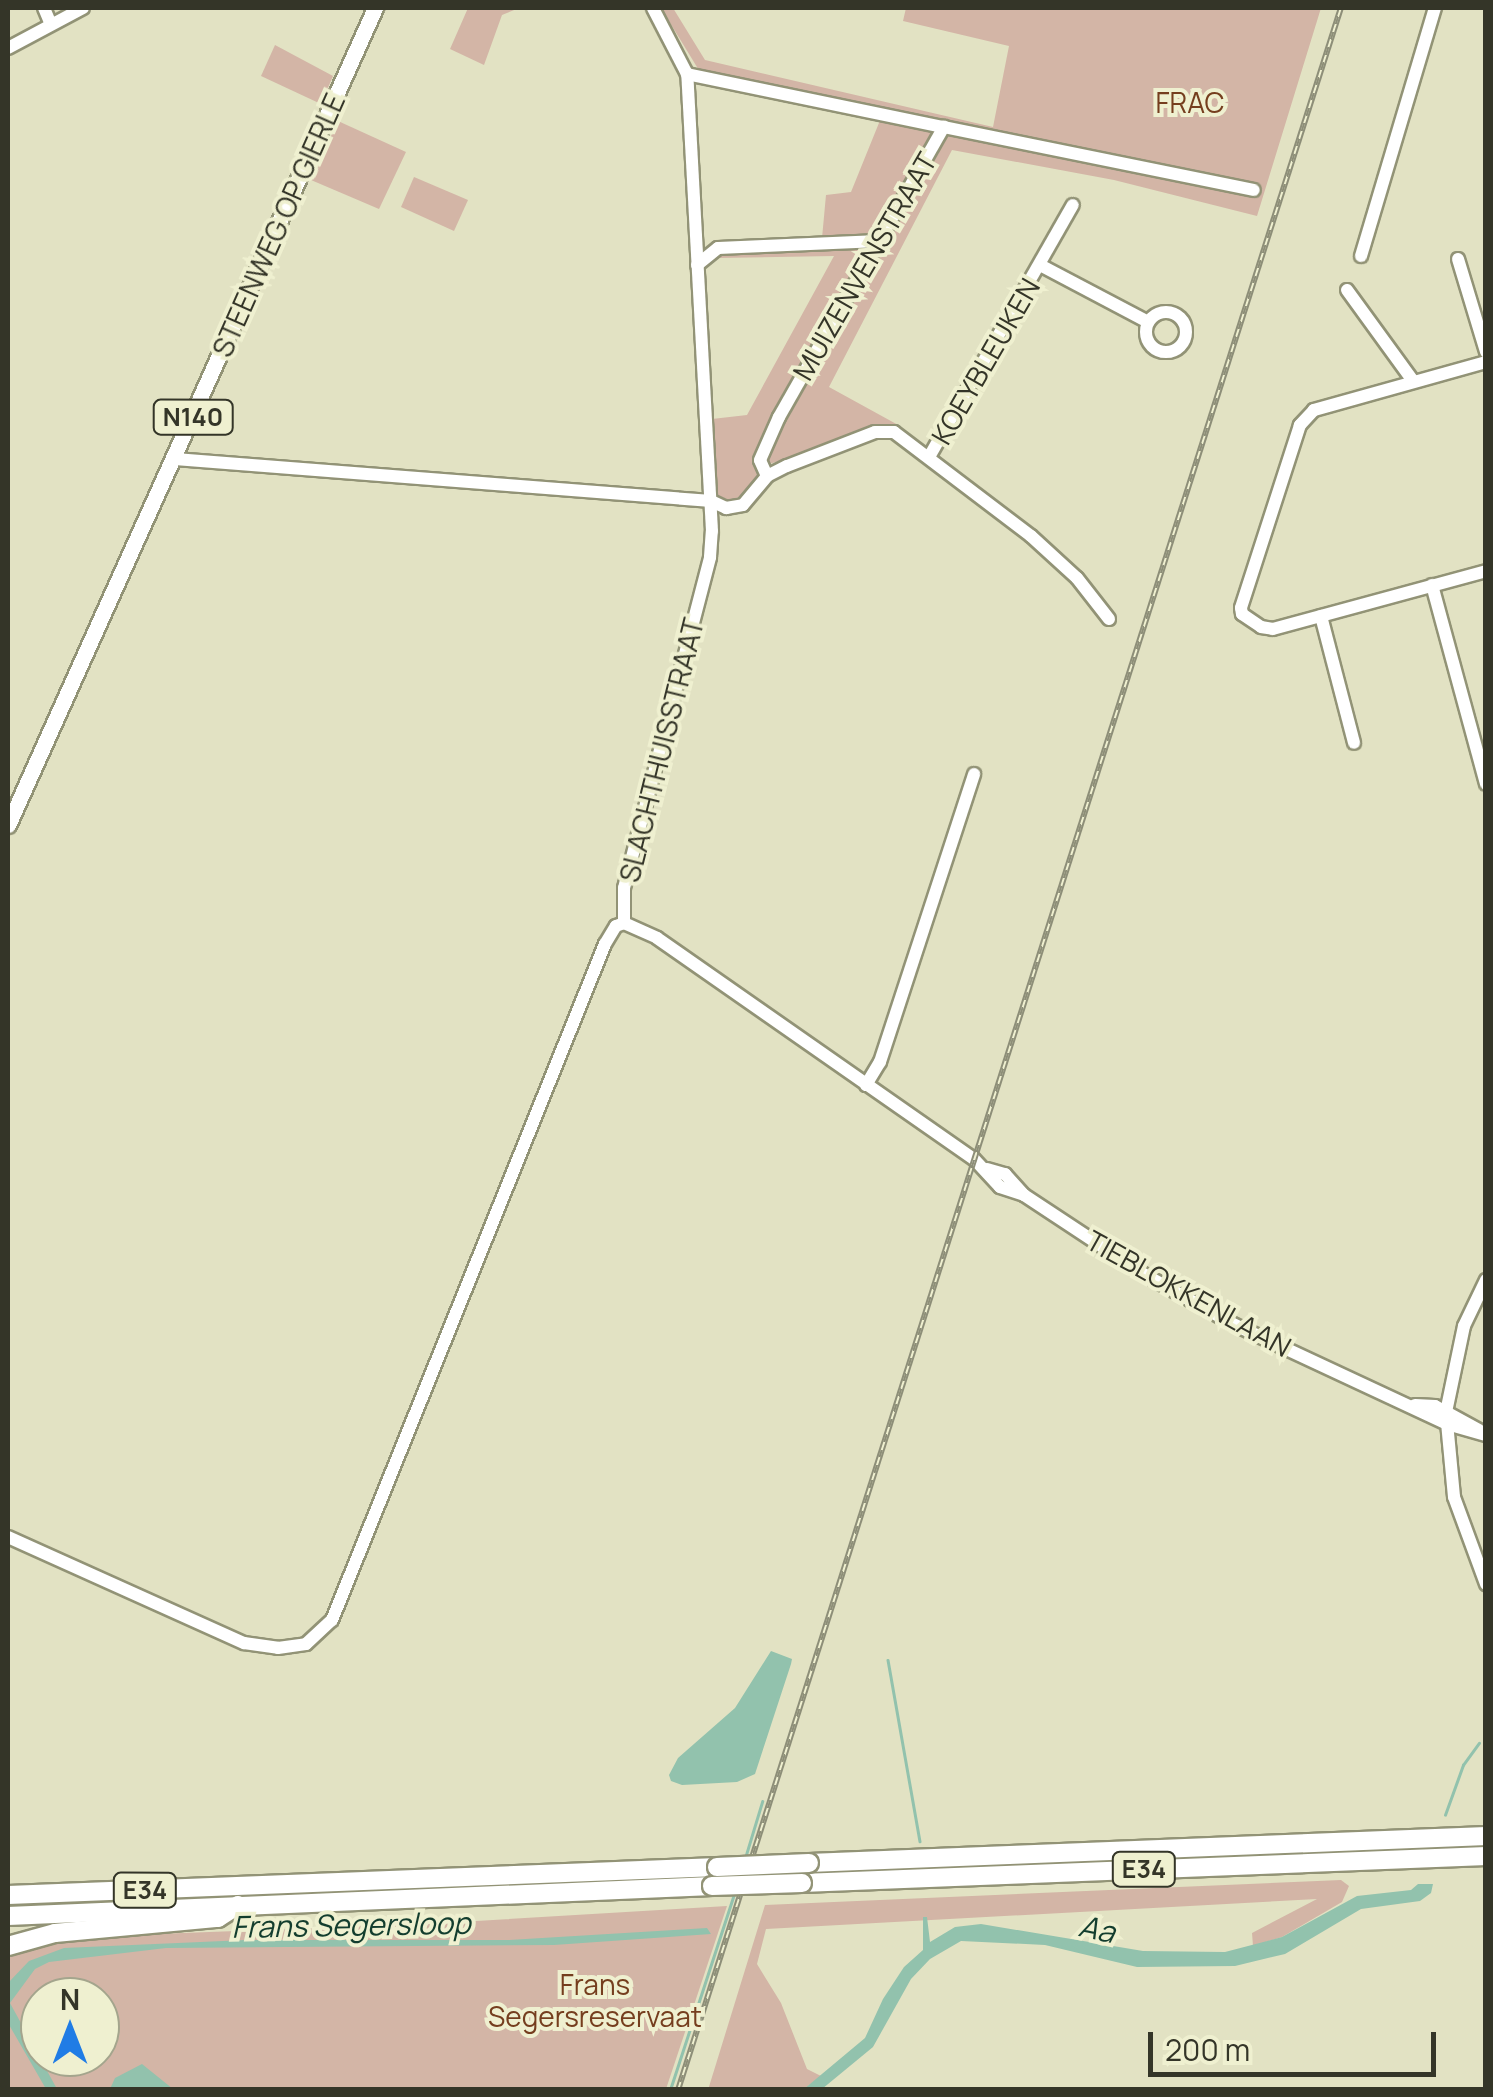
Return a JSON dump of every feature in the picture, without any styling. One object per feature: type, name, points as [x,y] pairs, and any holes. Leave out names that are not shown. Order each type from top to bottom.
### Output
[{"type":"highway","name":"E34","points":[[8,1895],[1486,1836]]},
{"type":"highway","name":"E34","points":[[8,1916],[1486,1856]]},
{"type":"highway","name":"E34","points":[[8,1946],[55,1933],[218,1918],[239,1905]]},
{"type":"main road","name":"STEENWEG OP GIERLE","points":[[9,816],[175,459],[376,8]]},
{"type":"street","points":[[44,8],[50,22]]},
{"type":"street","points":[[8,48],[50,22],[83,8]]},
{"type":"street","name":"SLACHTHUISSTRAAT","points":[[8,1537],[244,1644],[278,1648],[306,1644],[332,1620],[605,944],[616,926],[624,923],[624,888],[710,557],[711,501],[687,74],[653,8]]},
{"type":"street","points":[[1361,256],[1436,8]]},
{"type":"street","points":[[687,74],[944,127]]},
{"type":"street","points":[[688,97],[713,80]]},
{"type":"street","name":"MUIZENVENSTRAAT","points":[[767,476],[760,460],[779,417],[944,127],[1254,190]]},
{"type":"street","name":"KOEYBLEUKEN","points":[[929,457],[1073,205]]},
{"type":"street","points":[[696,230],[718,248]]},
{"type":"street","points":[[696,265],[718,248],[879,241]]},
{"type":"street","points":[[1458,259],[1486,352]]},
{"type":"street","name":"KOEYBLEUKEN","points":[[1040,265],[1148,322]]},
{"type":"street","points":[[1346,290],[1413,381]]},
{"type":"street","points":[[1486,362],[1328,404],[1300,425],[1241,608],[1242,614],[1268,630],[1486,571]]},
{"type":"street","points":[[175,459],[711,501],[726,508],[743,505],[767,476],[874,432],[894,432],[1031,536],[1077,578],[1109,619]]},
{"type":"street","points":[[1432,585],[1486,784]]},
{"type":"street","points":[[1321,616],[1354,744]]},
{"type":"street","points":[[866,1085],[880,1062],[974,774]]},
{"type":"street","name":"TIEBLOKKENLAAN","points":[[624,923],[656,938],[986,1169],[1000,1187],[1024,1196],[1103,1250],[1234,1324],[1415,1406],[1435,1406],[1446,1418],[1486,1435]]},
{"type":"street","points":[[1486,1280],[1464,1326],[1446,1418],[1454,1497],[1486,1584]]},
{"type":"green space","points":[[468,8],[519,8],[502,15],[484,65],[450,49]]},
{"type":"green space","name":"FRAC","points":[[661,8],[673,8],[705,60],[993,127],[1009,46],[903,21],[906,8],[1321,8],[1257,216],[1114,180],[952,150],[829,387],[900,426],[769,464],[770,471],[742,496],[730,500],[718,496],[712,419],[747,415],[834,256],[717,258],[717,245],[822,238],[826,195],[851,192],[883,113],[700,72]]},
{"type":"green space","points":[[275,45],[333,76],[321,104],[261,76]]},
{"type":"green space","points":[[338,121],[406,152],[379,209],[311,180]]},
{"type":"green space","points":[[414,177],[468,200],[454,231],[401,207]]},
{"type":"green space","points":[[1341,1880],[1349,1886],[1342,1902],[1282,1937],[1253,1946],[1252,1933],[1317,1899],[766,1929],[757,1964],[781,2003],[807,2069],[821,2076],[804,2089],[708,2090],[765,1905]]},
{"type":"green space","name":"Frans Segersreservaat","points":[[727,1906],[666,2089],[8,2089],[8,1957],[32,1946],[103,1936],[426,1924]]},
{"type":"shaded area","points":[[771,1651],[792,1659],[755,1774],[737,1782],[682,1785],[671,1781],[669,1775],[678,1758],[735,1708]]},
{"type":"shaded area","points":[[1418,1884],[1433,1884],[1431,1893],[1420,1901],[1361,1909],[1285,1954],[1235,1966],[1137,1967],[1045,1945],[961,1941],[930,1959],[911,1979],[873,2047],[822,2089],[804,2089],[865,2038],[904,1967],[923,1950],[923,1917],[927,1917],[930,1942],[955,1927],[981,1924],[1143,1951],[1225,1952],[1282,1937],[1357,1896],[1411,1890]]},
{"type":"shaded area","points":[[707,1928],[711,1934],[554,1945],[166,1948],[49,1962],[29,1977],[20,1977],[20,1989],[10,2003],[20,2021],[20,2044],[8,2023],[8,1983],[29,1961],[64,1948],[246,1940],[509,1940]]},
{"type":"shaded area","points":[[142,2064],[173,2089],[110,2089],[120,2075]]},
{"type":"shaded area","points":[[39,2077],[50,2077],[57,2089],[46,2089]]},
{"type":"waterway","points":[[888,1660],[920,1841]]},
{"type":"waterway","name":"Aa","points":[[1445,1815],[1463,1765],[1479,1743]]},
{"type":"waterway","points":[[745,1858],[762,1802]]},
{"type":"waterway","points":[[670,2090],[734,1894]]},
{"type":"railway","points":[[678,2090],[1341,8]]},
{"type":"water label","name":"Frans Segersloop","points":[[351,1925]]}]
